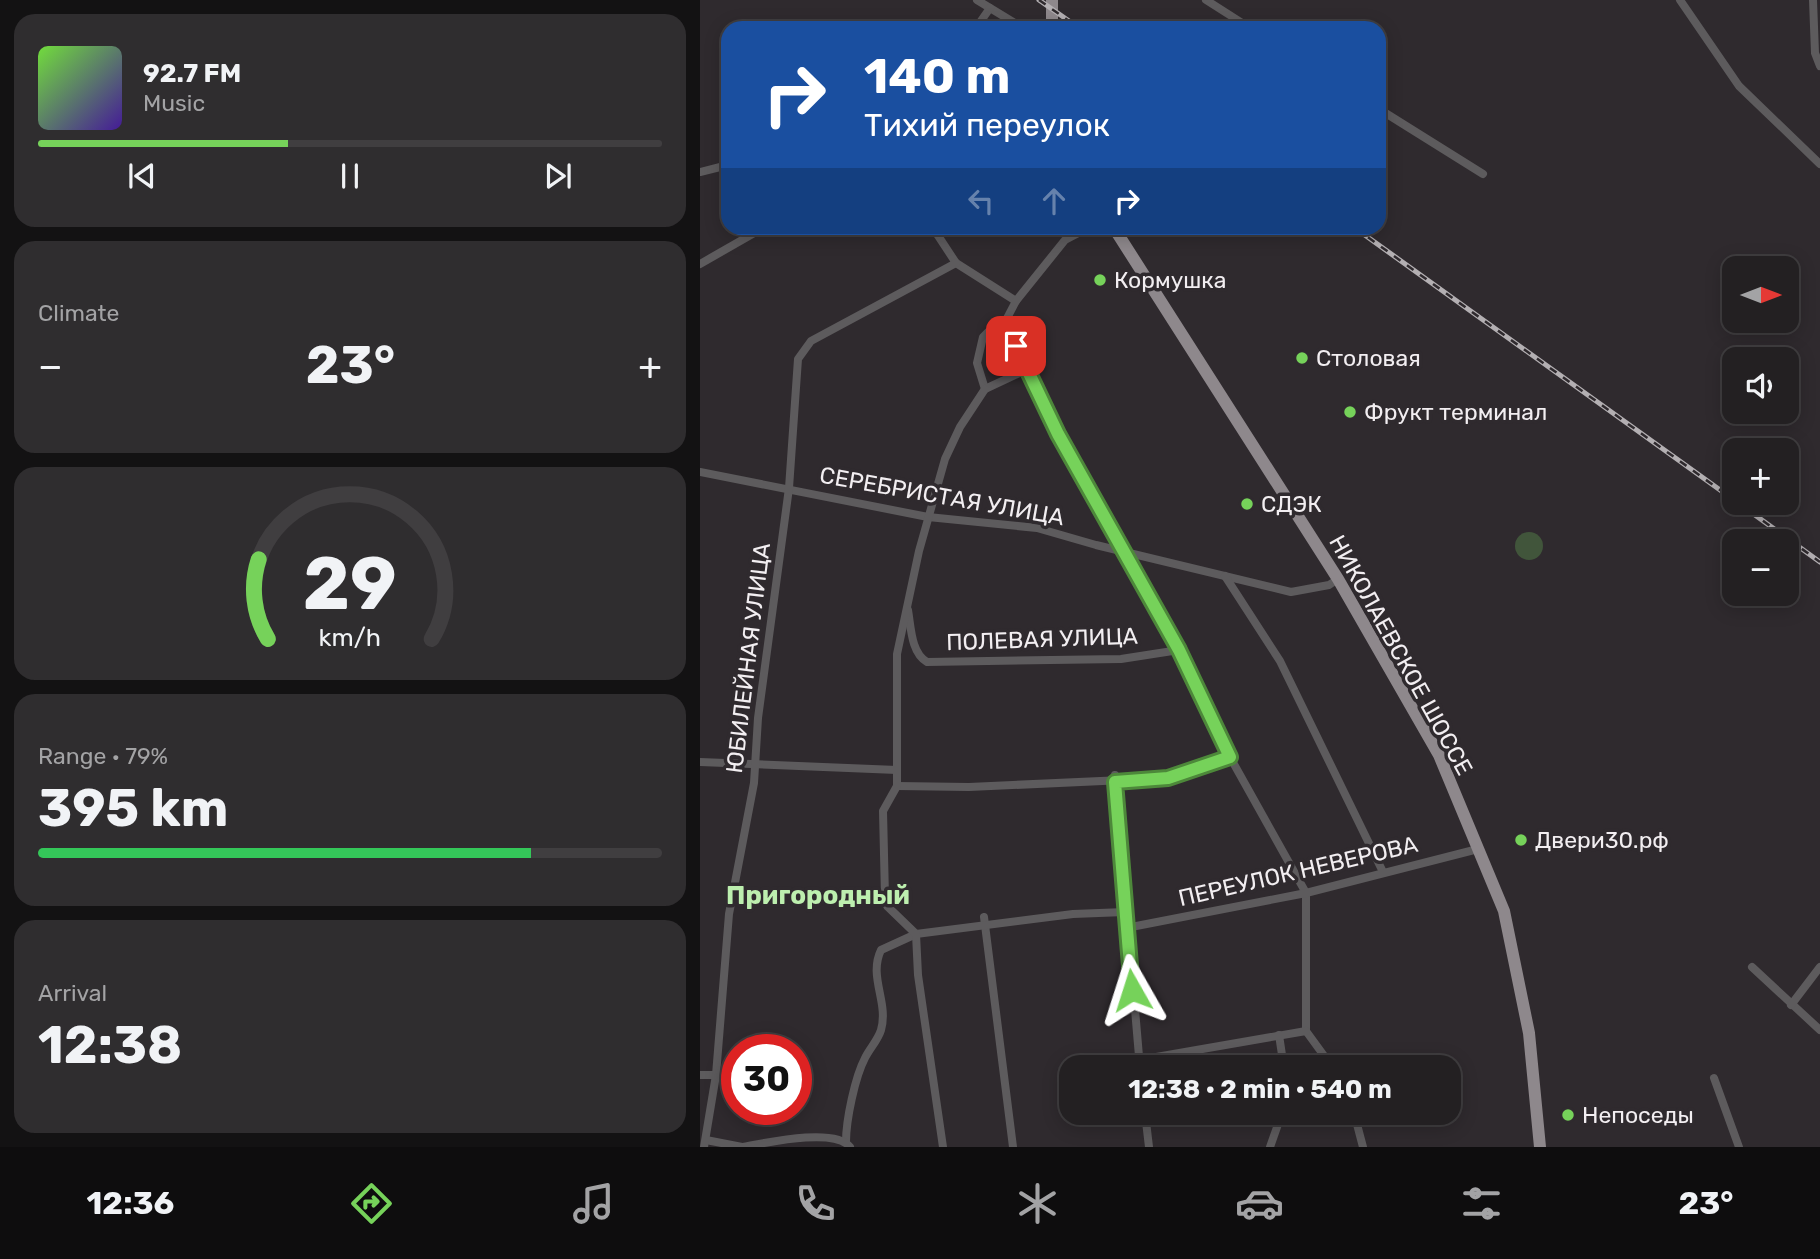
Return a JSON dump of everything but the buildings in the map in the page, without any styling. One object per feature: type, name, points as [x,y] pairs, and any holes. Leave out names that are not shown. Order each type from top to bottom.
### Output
[{"type":"main road","points":[[1052,0],[1052,21]]},
{"type":"main road","name":"НИКОЛАЕВСКОЕ ШОССЕ","points":[[1118,235],[1338,579],[1439,755],[1507,925],[1528,1033],[1539,1147]]},
{"type":"street","points":[[977,0],[1011,21]]},
{"type":"street","points":[[1206,0],[1239,21]]},
{"type":"street","points":[[1680,0],[1740,86],[1820,164]]},
{"type":"street","points":[[1813,0],[1815,53],[1820,66]]},
{"type":"street","points":[[981,21],[990,8]]},
{"type":"street","points":[[1386,113],[1483,174]]},
{"type":"street","points":[[700,172],[721,167]]},
{"type":"street","points":[[700,264],[751,235]]},
{"type":"street","points":[[938,235],[956,263],[1016,301]]},
{"type":"street","points":[[985,389],[976,363],[978,348],[993,327],[1005,322],[1016,301],[1065,240],[1075,235]]},
{"type":"street","name":"ЮБИЛЕЙНАЯ УЛИЦА","points":[[705,1143],[716,1074],[729,914],[755,766],[777,560],[789,488],[798,359],[811,341],[956,263]]},
{"type":"street","points":[[1005,322],[1058,434],[1179,650],[1230,757],[1306,893],[1306,1031],[1324,1055]]},
{"type":"street","points":[[943,1147],[918,975],[916,934],[887,906],[884,897],[883,811],[897,786],[897,654],[928,517],[950,448],[960,427],[985,389],[1026,370]]},
{"type":"street","name":"СЕРЕБРИСТАЯ УЛИЦА","points":[[700,472],[928,517],[1037,528],[1125,553],[1291,592],[1329,586],[1338,579]]},
{"type":"street","points":[[1225,576],[1280,661],[1383,872]]},
{"type":"street","name":"ПОЛЕВАЯ УЛИЦА","points":[[907,604],[914,646],[921,659],[927,662],[1121,659],[1179,650]]},
{"type":"street","points":[[897,786],[1168,778],[1230,757]]},
{"type":"street","points":[[700,762],[897,770]]},
{"type":"street","points":[[1115,779],[1139,1055]]},
{"type":"street","name":"ПЕРЕУЛОК НЕВЕРОВА","points":[[1126,928],[1306,893],[1478,849]]},
{"type":"street","points":[[705,1143],[742,1147],[803,1137],[848,1144],[846,1127],[864,1060],[881,1030],[882,1011],[875,973],[877,958],[888,945],[916,934],[1073,914],[1125,912]]},
{"type":"street","points":[[984,917],[1013,1147]]},
{"type":"street","points":[[1752,967],[1820,1030]]},
{"type":"street","points":[[1791,1005],[1820,967]]},
{"type":"street","points":[[1183,1055],[1306,1031]]},
{"type":"street","points":[[1279,1035],[1282,1055]]},
{"type":"street","points":[[700,1075],[716,1074]]},
{"type":"street","points":[[1714,1078],[1739,1147]]},
{"type":"street","points":[[1146,1125],[1149,1147]]},
{"type":"street","points":[[1270,1147],[1278,1125]]},
{"type":"street","points":[[1357,1125],[1363,1147]]},
{"type":"green space","points":[[1529,532],[1539,536],[1543,546],[1539,556],[1529,560],[1519,556],[1515,546],[1519,536]]},
{"type":"railway","points":[[1039,0],[1069,21]]},
{"type":"railway","points":[[1365,235],[1722,491]]},
{"type":"railway","points":[[1755,515],[1820,562]]},
{"type":"place","name":"Кормушка","points":[[1100,280]]},
{"type":"place","name":"Столовая","points":[[1302,358]]},
{"type":"place","name":"Фрукт терминал","points":[[1350,412]]},
{"type":"place","name":"СДЭК","points":[[1247,504]]},
{"type":"place","name":"Двери30.рф","points":[[1521,840]]},
{"type":"place","name":"Непоседы","points":[[1568,1115]]},
{"type":"district","name":"Пригородный","points":[[818,895]]},
{"type":"route","points":[[1016,346],[1058,434],[1179,650],[1230,757],[1168,778],[1115,782],[1132,990]]}]
